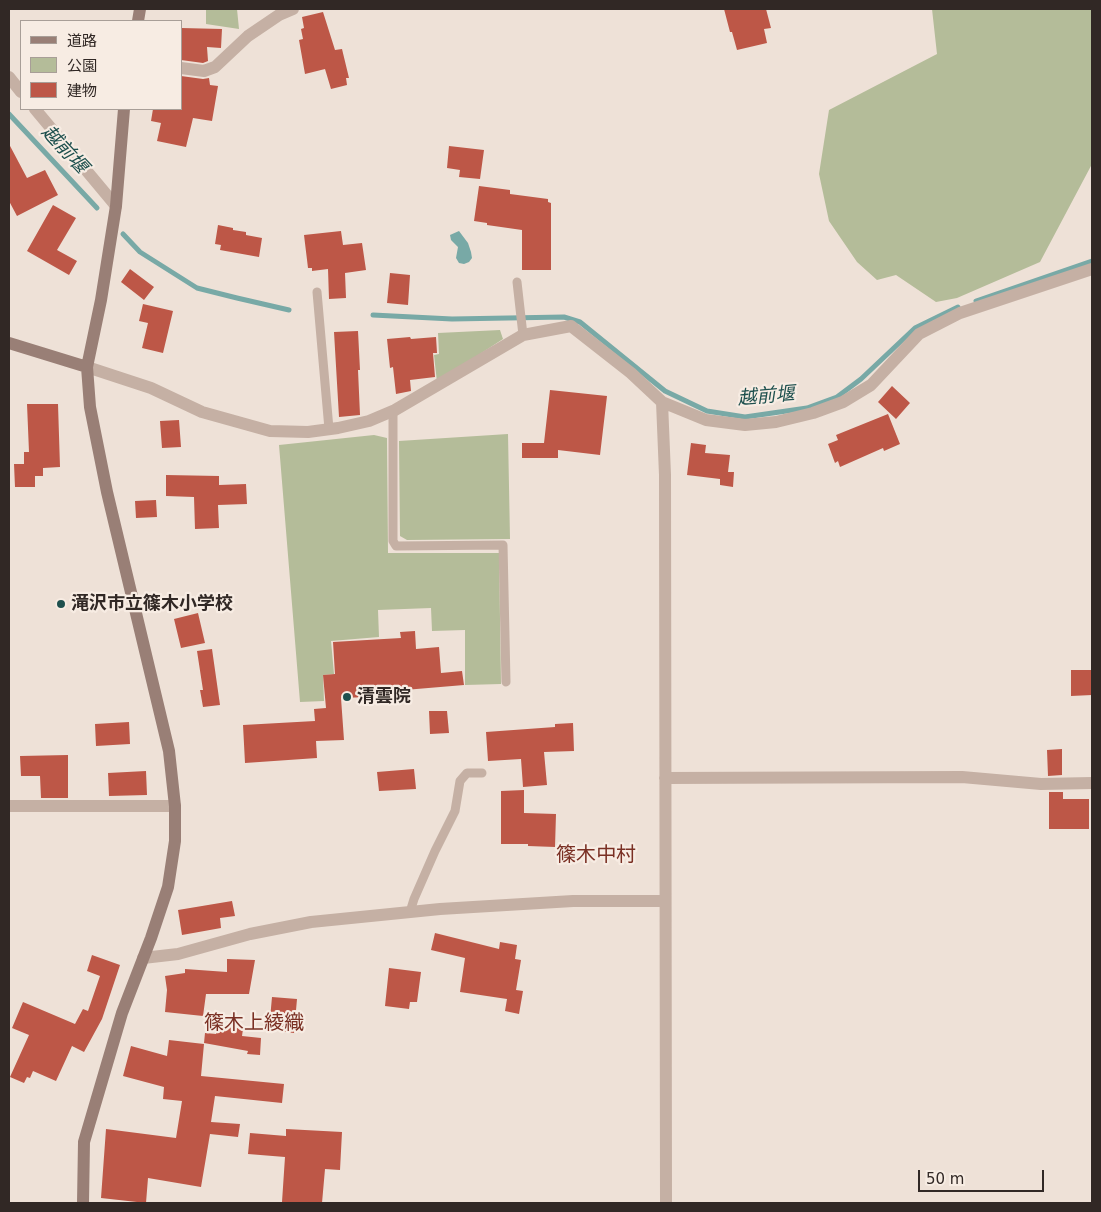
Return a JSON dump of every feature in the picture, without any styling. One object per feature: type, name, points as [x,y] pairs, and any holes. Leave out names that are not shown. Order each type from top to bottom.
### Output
[{"type":"street","points":[[182,68],[204,71],[215,67],[248,36],[279,15],[293,9]]},
{"type":"street","points":[[9,77],[20,91]]},
{"type":"street","points":[[36,110],[116,206]]},
{"type":"street","points":[[83,1203],[84,1142],[122,1013],[168,887],[175,840],[176,806],[169,751],[107,492],[90,406],[87,367],[101,300],[116,206],[124,110]]},
{"type":"street","points":[[9,343],[151,388],[202,412],[270,431],[308,432],[369,421],[393,411],[522,330],[571,326],[631,373],[662,402],[706,420],[745,425],[776,422],[813,413],[843,402],[871,385],[919,334],[960,313],[1092,269]]},
{"type":"street","points":[[662,402],[665,475],[666,1203]]},
{"type":"street","points":[[665,778],[962,777],[1041,784],[1092,784]]},
{"type":"street","points":[[9,806],[176,806]]},
{"type":"street","points":[[143,958],[178,954],[250,934],[311,922],[410,912],[573,901],[665,902]]},
{"type":"lane","points":[[517,282],[522,330]]},
{"type":"lane","points":[[317,292],[329,429]]},
{"type":"lane","points":[[393,411],[393,541],[396,546],[503,545],[506,682]]},
{"type":"lane","points":[[410,912],[435,851],[455,811],[460,781],[467,773],[482,773]]},
{"type":"green space","points":[[206,9],[237,9],[239,29],[206,24]]},
{"type":"green space","points":[[932,9],[1092,9],[1092,164],[1040,262],[957,298],[936,302],[896,275],[877,280],[857,262],[829,221],[819,174],[829,110],[937,54]]},
{"type":"green space","points":[[500,330],[503,339],[437,382],[434,355],[439,354],[438,333]]},
{"type":"green space","points":[[508,434],[510,539],[407,540],[400,536],[399,441]]},
{"type":"green space","points":[[374,435],[387,438],[388,553],[499,553],[501,684],[465,685],[465,630],[432,631],[431,608],[378,610],[379,637],[331,641],[334,674],[323,675],[324,701],[300,702],[279,445]]},
{"type":"water","points":[[459,231],[468,243],[472,258],[464,264],[459,263],[456,258],[458,247],[451,240],[450,235]]},
{"type":"building","points":[[724,9],[766,9],[771,28],[764,29],[767,43],[737,50]]},
{"type":"building","points":[[323,12],[335,50],[342,49],[349,78],[346,78],[347,85],[331,89],[325,69],[305,74],[299,40],[303,39],[301,29],[304,28],[302,17]]},
{"type":"building","points":[[182,28],[222,29],[221,48],[207,47],[208,61],[203,63],[182,60]]},
{"type":"building","points":[[182,76],[209,78],[210,85],[218,86],[212,121],[193,118],[186,147],[157,141],[161,123],[151,121],[153,110],[182,110]]},
{"type":"building","points":[[9,144],[27,178],[45,170],[58,195],[17,216],[9,201]]},
{"type":"building","points":[[449,146],[484,150],[480,179],[459,177],[460,170],[447,168]]},
{"type":"building","points":[[479,186],[510,190],[510,194],[548,199],[548,202],[551,203],[551,270],[522,270],[522,230],[487,225],[487,223],[474,221]]},
{"type":"building","points":[[53,205],[76,218],[57,250],[77,261],[69,275],[27,251]]},
{"type":"building","points":[[218,225],[246,232],[246,235],[262,238],[259,257],[220,250],[221,245],[215,244]]},
{"type":"building","points":[[341,231],[343,245],[362,243],[366,270],[345,273],[346,298],[329,299],[328,269],[312,271],[312,268],[308,268],[304,235]]},
{"type":"building","points":[[130,269],[154,287],[144,300],[121,282]]},
{"type":"building","points":[[390,273],[410,275],[408,305],[387,303]]},
{"type":"building","points":[[143,304],[173,311],[163,353],[142,348],[148,323],[139,321]]},
{"type":"building","points":[[358,331],[360,415],[339,417],[334,332]]},
{"type":"building","points":[[410,337],[411,339],[436,337],[437,353],[433,353],[435,377],[410,380],[411,391],[396,394],[393,367],[390,368],[387,339]]},
{"type":"building","points":[[892,386],[910,403],[896,419],[878,402]]},
{"type":"building","points":[[550,390],[607,396],[600,455],[558,450],[558,458],[522,458],[522,443],[544,443]]},
{"type":"building","points":[[27,404],[58,404],[60,467],[43,468],[43,476],[35,476],[35,487],[15,487],[14,464],[24,464],[24,452],[29,452]]},
{"type":"building","points":[[888,414],[900,444],[884,451],[883,448],[840,467],[838,461],[835,463],[828,444],[838,440],[836,435]]},
{"type":"building","points":[[179,420],[181,447],[162,448],[160,421]]},
{"type":"building","points":[[691,443],[706,445],[705,453],[730,455],[728,472],[734,472],[733,487],[720,485],[720,479],[687,475]]},
{"type":"building","points":[[166,475],[219,476],[219,485],[246,484],[247,504],[218,505],[219,528],[195,529],[194,497],[166,496]]},
{"type":"building","points":[[156,500],[157,517],[136,518],[135,501]]},
{"type":"building","points":[[198,613],[205,643],[181,648],[174,619]]},
{"type":"building","name":"清雲院","points":[[415,631],[416,649],[439,647],[441,673],[462,671],[464,685],[369,693],[369,697],[341,698],[344,740],[316,741],[317,758],[245,763],[243,725],[315,721],[314,709],[326,708],[323,675],[335,674],[333,642],[401,638],[400,632]]},
{"type":"building","points":[[212,649],[220,705],[203,707],[200,690],[203,690],[197,651]]},
{"type":"building","points":[[1071,670],[1092,670],[1092,695],[1071,696]]},
{"type":"building","points":[[429,711],[447,711],[449,733],[430,734]]},
{"type":"building","points":[[129,722],[130,744],[96,746],[95,724]]},
{"type":"building","points":[[573,723],[574,751],[544,752],[547,785],[523,787],[521,759],[488,761],[486,732],[555,727],[555,724]]},
{"type":"building","points":[[1062,749],[1062,775],[1048,776],[1047,750]]},
{"type":"building","points":[[68,755],[68,798],[41,798],[40,776],[21,776],[20,756]]},
{"type":"building","points":[[414,769],[416,789],[379,791],[377,772]]},
{"type":"building","points":[[146,771],[147,795],[109,796],[108,773]]},
{"type":"building","points":[[524,790],[524,813],[556,814],[555,847],[501,844],[501,791]]},
{"type":"building","points":[[1049,792],[1063,792],[1063,799],[1089,799],[1089,829],[1049,829]]},
{"type":"building","points":[[232,901],[235,916],[220,918],[221,928],[182,935],[178,910]]},
{"type":"building","points":[[435,933],[499,949],[500,942],[517,945],[515,959],[521,960],[516,990],[523,991],[519,1014],[505,1011],[507,999],[460,992],[465,958],[431,950]]},
{"type":"building","points":[[92,955],[120,965],[102,1019],[84,1052],[72,1046],[56,1081],[33,1071],[30,1078],[27,1077],[24,1083],[10,1077],[29,1035],[12,1028],[23,1002],[75,1024],[83,1009],[88,1011],[100,976],[87,971]]},
{"type":"building","points":[[227,959],[255,960],[249,994],[206,994],[203,1016],[165,1012],[167,990],[165,976],[185,973],[185,969],[227,972]]},
{"type":"building","points":[[389,968],[421,972],[417,1002],[410,1002],[409,1009],[385,1006]]},
{"type":"building","points":[[272,997],[297,999],[294,1033],[269,1030]]},
{"type":"building","points":[[218,1025],[243,1029],[242,1036],[261,1038],[260,1055],[247,1054],[248,1051],[204,1043],[205,1033],[216,1034]]},
{"type":"building","points":[[169,1040],[204,1044],[201,1076],[284,1084],[282,1103],[215,1096],[211,1122],[240,1124],[238,1137],[210,1134],[201,1187],[148,1178],[146,1203],[101,1198],[106,1129],[176,1138],[182,1101],[163,1099],[164,1087],[123,1076],[131,1046],[167,1056]]},
{"type":"building","points":[[286,1129],[342,1132],[340,1170],[325,1169],[322,1203],[282,1202],[285,1157],[248,1154],[250,1133],[286,1136]]},
{"type":"waterway","name":"越前堰","points":[[9,114],[97,208]]},
{"type":"waterway","points":[[123,234],[140,252],[197,288],[289,310]]},
{"type":"waterway","name":"越前堰","points":[[976,301],[1092,261]]},
{"type":"waterway","name":"越前堰","points":[[373,315],[452,319],[564,317],[580,322],[665,391],[707,411],[745,417],[807,408],[837,397],[861,379],[915,328],[958,307]]},
{"type":"place","name":"滝沢市立篠木小学校","points":[[61,604]]},
{"type":"place","name":"清雲院","points":[[347,697]]},
{"type":"district","name":"篠木中村","points":[[596,856]]},
{"type":"district","name":"篠木上綾織","points":[[254,1024]]}]
